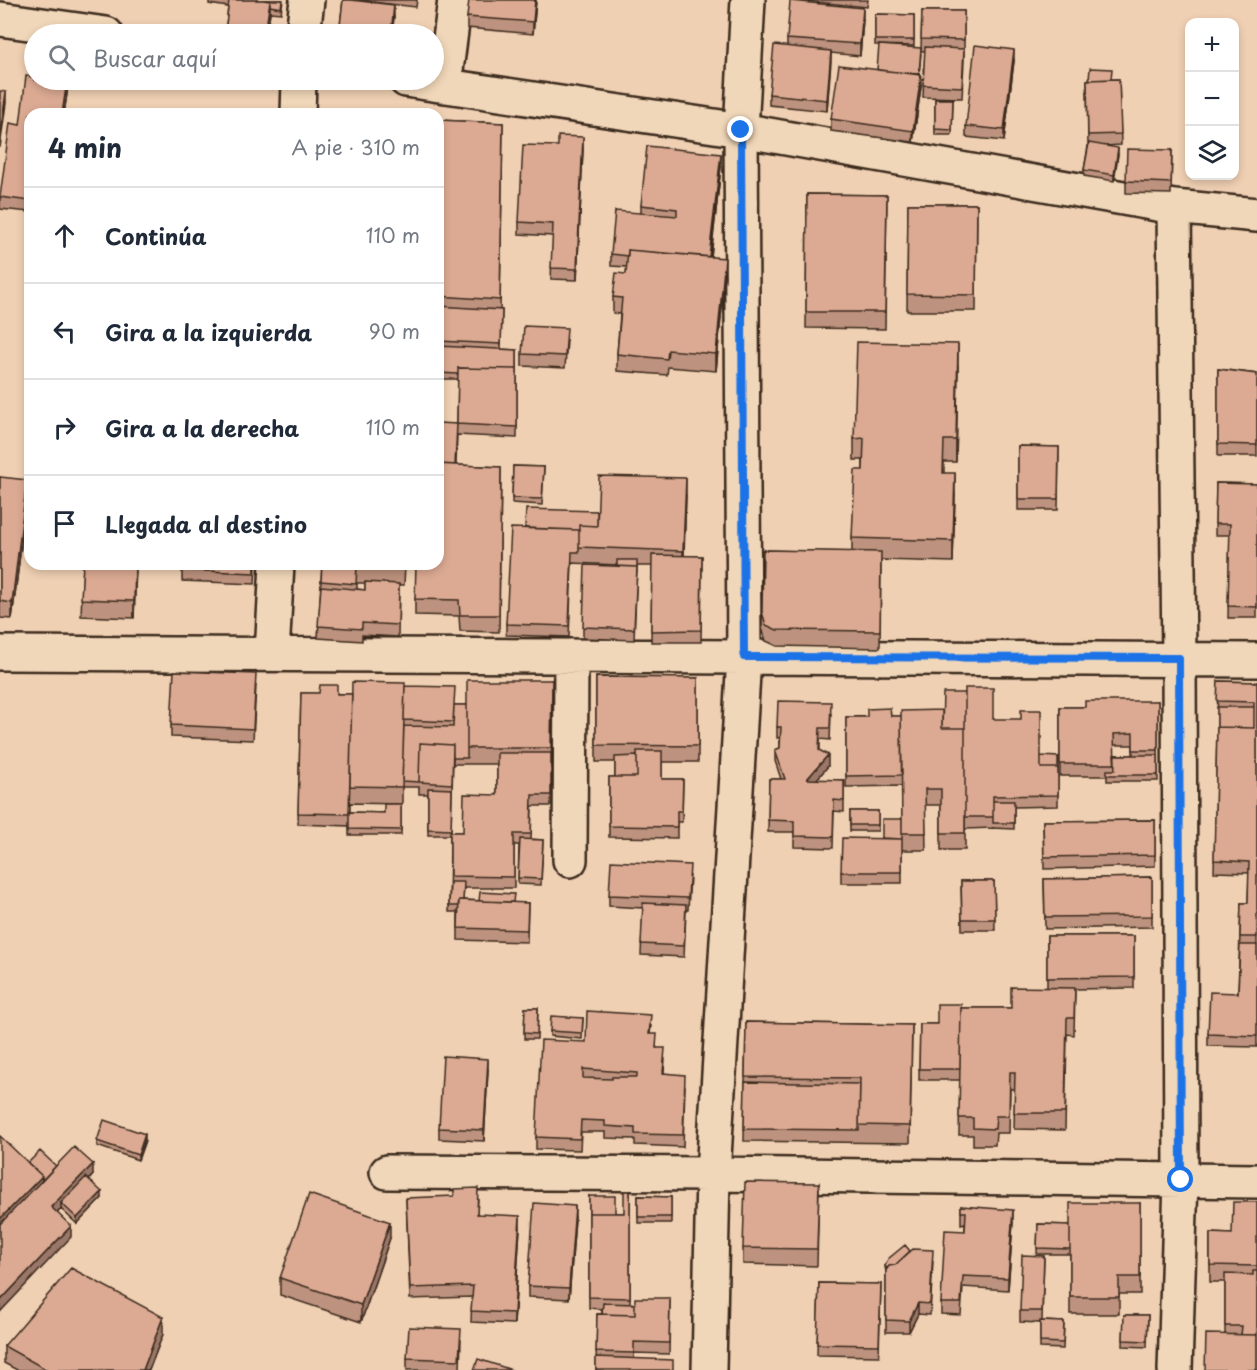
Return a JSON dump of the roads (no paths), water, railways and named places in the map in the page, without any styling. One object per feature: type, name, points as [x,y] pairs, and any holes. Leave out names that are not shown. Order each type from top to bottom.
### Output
[{"type":"street","points":[[304,24],[307,0]]},
{"type":"street","points":[[455,0],[444,86],[741,130],[1174,207],[1257,215]]},
{"type":"street","points":[[709,1370],[713,1174],[744,657],[741,130],[748,0]]},
{"type":"street","points":[[0,19],[35,24]]},
{"type":"street","points":[[298,108],[299,90]]},
{"type":"street","points":[[1174,207],[1181,1180],[1175,1370]]},
{"type":"street","points":[[272,654],[276,570]]},
{"type":"street","points":[[0,653],[1257,660]]},
{"type":"street","points":[[570,860],[571,656]]},
{"type":"street","points":[[387,1172],[1257,1180]]}]
